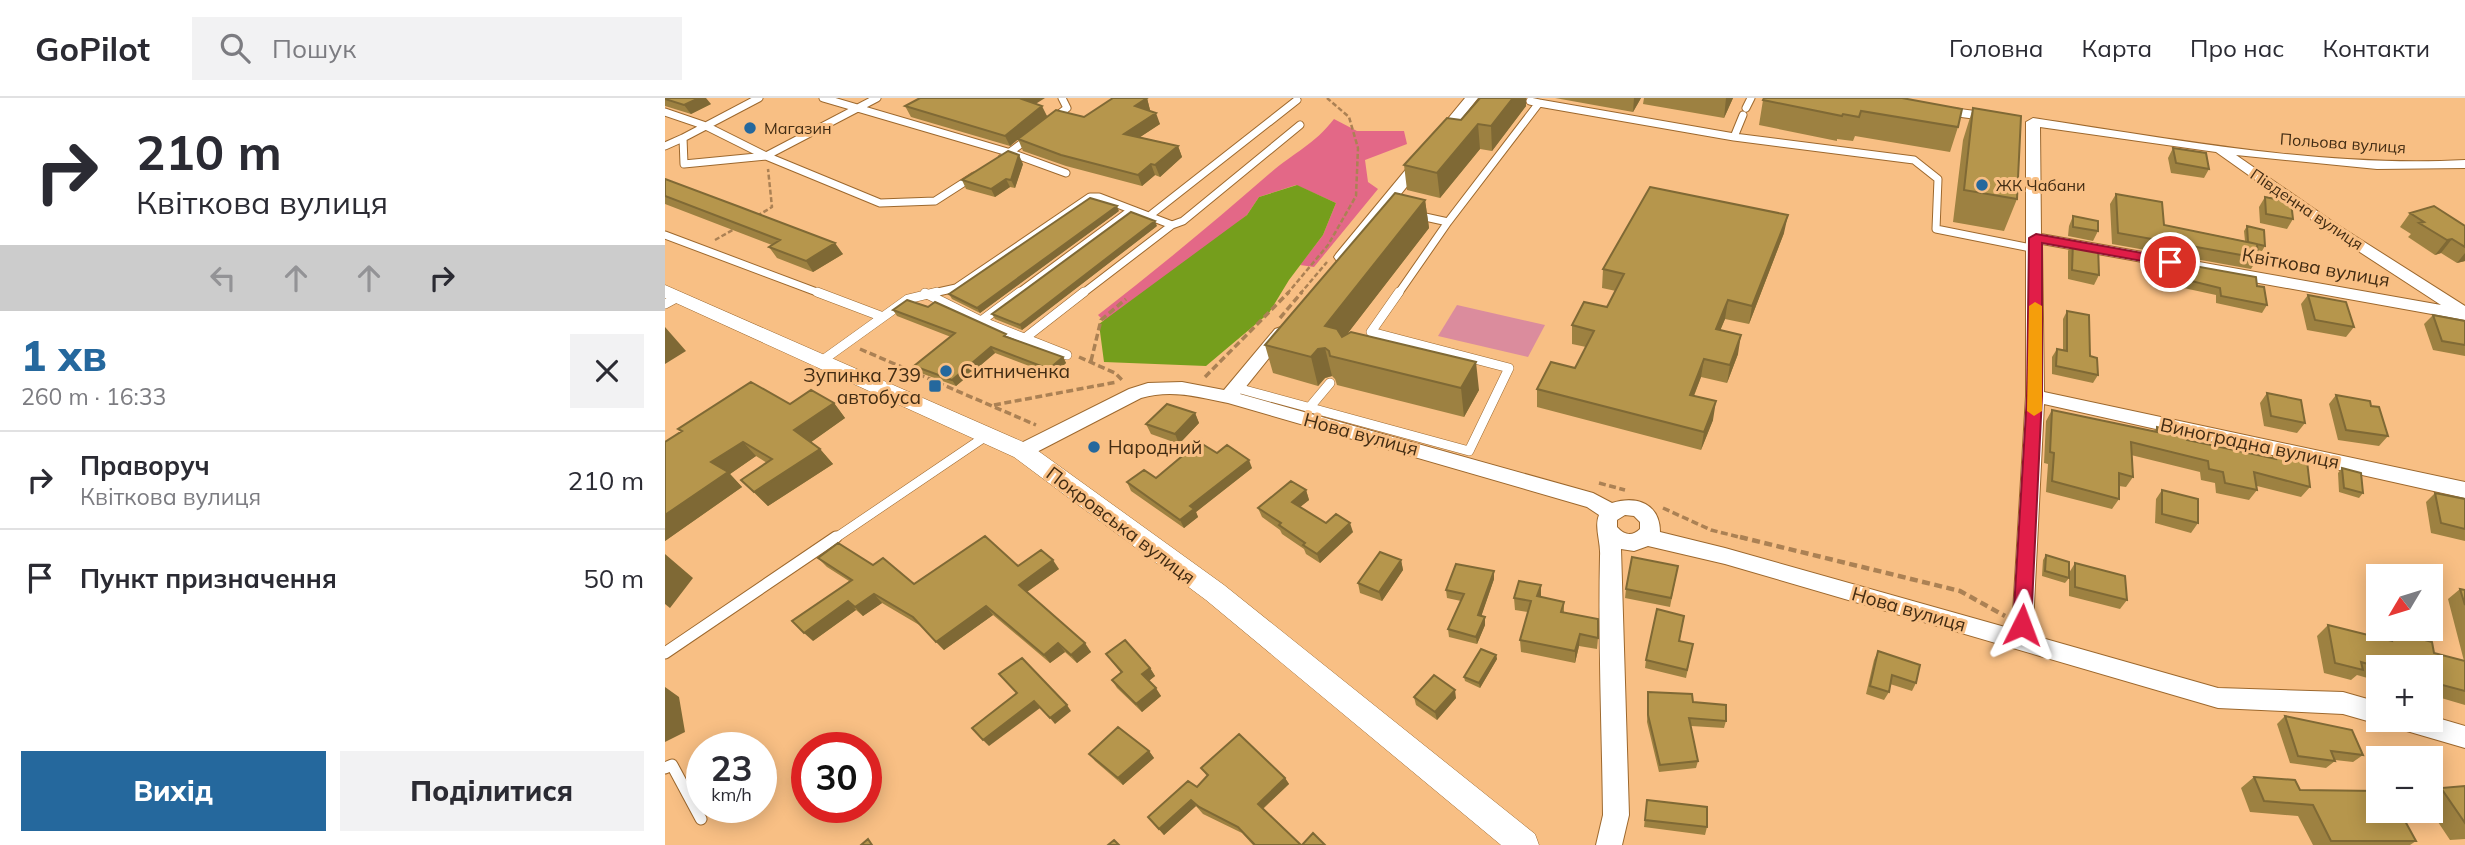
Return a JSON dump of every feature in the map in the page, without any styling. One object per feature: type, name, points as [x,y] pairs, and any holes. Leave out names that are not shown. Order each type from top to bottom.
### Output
[{"type":"street","points":[[1331,264],[1388,209],[1472,98]]},
{"type":"street","points":[[1925,108],[2220,149]]},
{"type":"street","points":[[2020,121],[2036,243],[2035,396],[2024,634]]},
{"type":"street","name":"Польова вулиця","points":[[2220,149],[2382,165],[2465,164]]},
{"type":"street","name":"Південна вулиця","points":[[2220,149],[2331,227],[2465,314]]},
{"type":"street","name":"Квіткова вулиця","points":[[2036,243],[2465,314]]},
{"type":"street","name":"Покровська вулиця","points":[[669,298],[823,360],[1022,451],[1266,634],[1379,723],[1524,845]]},
{"type":"street","points":[[1233,392],[1283,323]]},
{"type":"street","name":"Нова вулиця","points":[[1022,451],[1129,384],[1171,385],[1233,392],[1593,500],[1611,512]]},
{"type":"street","name":"Виноградна вулиця","points":[[2035,396],[2465,490]]},
{"type":"street","points":[[1609,845],[1616,815],[1610,604],[1611,536],[1605,523],[1611,512],[1625,507],[1646,513],[1652,525],[1646,537],[1633,543],[1611,536]]},
{"type":"street","name":"Нова вулиця","points":[[1646,537],[1725,555],[2024,634],[2218,698],[2343,703],[2366,710]]},
{"type":"street","points":[[2443,731],[2465,737]]},
{"type":"lane","points":[[665,146],[759,98]]},
{"type":"lane","points":[[823,98],[1011,153],[1066,173]]},
{"type":"lane","points":[[683,138],[684,164],[766,156],[877,98]]},
{"type":"lane","points":[[1048,123],[1067,108],[1062,98]]},
{"type":"lane","points":[[1734,137],[1751,98]]},
{"type":"lane","points":[[1148,217],[1297,100]]},
{"type":"lane","points":[[1530,101],[1734,137],[1914,160],[1938,179],[1936,229],[2036,243]]},
{"type":"lane","points":[[1364,341],[1448,222],[1539,103]]},
{"type":"lane","points":[[665,112],[706,126],[766,156],[880,203],[935,201],[978,173]]},
{"type":"lane","points":[[1025,338],[1172,225],[1183,221],[1300,125]]},
{"type":"lane","points":[[989,166],[1011,153],[1039,130]]},
{"type":"lane","points":[[823,360],[908,299],[955,288],[1090,197],[1100,197],[1172,225]]},
{"type":"lane","points":[[981,321],[1131,210]]},
{"type":"lane","points":[[1408,214],[1448,222]]},
{"type":"lane","points":[[665,235],[883,317]]},
{"type":"lane","points":[[925,293],[981,321],[1067,355]]},
{"type":"lane","points":[[1233,392],[1309,408],[1469,451],[1509,368],[1371,332]]},
{"type":"lane","points":[[1309,408],[1329,383]]},
{"type":"lane","points":[[668,649],[989,434]]},
{"type":"lane","points":[[665,768],[672,765],[686,791]]},
{"type":"path","points":[[1209,379],[1203,378],[1276,308],[1328,245],[1356,196],[1358,148],[1349,117],[1327,98]]},
{"type":"path","points":[[748,221],[772,207],[766,156]]},
{"type":"path","points":[[701,248],[737,228]]},
{"type":"path","points":[[1283,323],[1331,264]]},
{"type":"path","points":[[1091,361],[1101,320],[1126,299]]},
{"type":"path","points":[[846,344],[1041,427]]},
{"type":"path","points":[[1081,358],[1115,373],[1129,384]]},
{"type":"path","points":[[992,406],[1129,384]]},
{"type":"path","points":[[1113,390],[1129,384]]},
{"type":"path","points":[[1598,483],[1636,492]]},
{"type":"path","points":[[1652,503],[1711,530],[1960,591],[2024,634]]},
{"type":"shaded area","points":[[1334,119],[1357,131],[1404,131],[1407,144],[1365,160],[1368,182],[1378,189],[1314,267],[1300,265],[1323,235],[1336,203],[1296,185],[1259,197],[1247,215],[1108,325],[1098,315],[1311,142]]},
{"type":"shaded area","points":[[1297,185],[1336,203],[1323,235],[1289,280],[1269,313],[1206,366],[1104,362],[1099,324],[1247,215],[1259,197]]},
{"type":"shaded area","points":[[1457,305],[1545,325],[1528,357],[1438,336]]},
{"type":"building","points":[[665,98],[699,98],[684,105]]},
{"type":"building","points":[[920,98],[1024,98],[1022,99],[1042,106],[1005,136],[905,106]]},
{"type":"building","points":[[1113,98],[1147,98],[1135,106],[1156,113],[1124,134],[1178,146],[1138,175],[1061,155],[1018,139],[1056,110],[1084,117]]},
{"type":"building","points":[[1480,98],[1513,98],[1491,126],[1478,124],[1437,173],[1404,165],[1447,118],[1461,120]]},
{"type":"building","points":[[1902,98],[1962,109],[1958,127],[1861,111],[1859,117],[1842,116],[1763,100]]},
{"type":"building","points":[[1973,108],[2021,116],[2017,199],[1964,190]]},
{"type":"building","points":[[2173,148],[2206,153],[2209,169],[2176,163]]},
{"type":"building","points":[[1008,151],[1019,155],[1011,180],[1006,179],[991,189],[962,180]]},
{"type":"building","points":[[665,179],[835,243],[806,261],[769,247],[780,240],[665,196]]},
{"type":"building","points":[[1650,187],[1788,215],[1752,306],[1728,300],[1716,329],[1741,335],[1730,365],[1704,359],[1690,395],[1716,401],[1704,432],[1537,389],[1551,362],[1575,368],[1594,331],[1572,325],[1584,302],[1607,307],[1624,274],[1603,269]]},
{"type":"building","points":[[1395,193],[1425,200],[1325,326],[1337,329],[1342,337],[1351,332],[1476,362],[1461,388],[1330,356],[1325,348],[1318,349],[1311,357],[1265,345]]},
{"type":"building","points":[[2116,194],[2162,202],[2164,225],[2257,244],[2258,258],[2118,233]]},
{"type":"building","points":[[2265,197],[2291,202],[2293,219],[2266,214]]},
{"type":"building","points":[[1090,198],[1117,206],[977,308],[949,294]]},
{"type":"building","points":[[2434,206],[2465,226],[2465,247],[2452,239],[2447,240],[2419,223],[2424,222],[2410,213]]},
{"type":"building","points":[[1131,212],[1155,221],[1020,325],[992,314]]},
{"type":"building","points":[[2073,216],[2098,221],[2098,231],[2073,227]]},
{"type":"building","points":[[2247,226],[2264,230],[2265,246],[2248,242]]},
{"type":"building","points":[[2073,242],[2098,246],[2099,275],[2072,270]]},
{"type":"building","points":[[2183,264],[2256,277],[2257,286],[2264,287],[2267,305],[2221,296],[2220,288],[2183,279]]},
{"type":"building","points":[[2308,295],[2346,302],[2354,327],[2315,320]]},
{"type":"building","points":[[907,300],[928,307],[935,302],[1006,334],[1004,336],[1063,357],[1049,369],[991,347],[952,380],[914,366],[955,333],[893,310]]},
{"type":"building","points":[[2067,311],[2089,315],[2090,356],[2097,358],[2098,375],[2056,366],[2057,349],[2067,351]]},
{"type":"building","points":[[2433,315],[2465,321],[2465,345],[2442,341]]},
{"type":"building","points":[[751,382],[790,404],[811,390],[834,403],[794,430],[820,449],[754,492],[741,480],[772,459],[743,442],[711,462],[728,472],[665,515],[665,442],[682,431],[678,429]]},
{"type":"building","points":[[2267,393],[2301,400],[2305,423],[2271,416]]},
{"type":"building","points":[[2336,395],[2370,401],[2371,406],[2379,407],[2388,436],[2346,430]]},
{"type":"building","points":[[1167,404],[1195,413],[1175,434],[1146,424]]},
{"type":"building","points":[[2052,410],[2157,432],[2157,427],[2187,434],[2187,440],[2276,459],[2275,453],[2307,461],[2310,487],[2254,472],[2257,490],[2225,483],[2223,472],[2209,469],[2208,461],[2131,442],[2133,477],[2119,473],[2119,499],[2052,481]]},
{"type":"building","points":[[1199,442],[1217,453],[1227,445],[1249,460],[1190,506],[1194,509],[1180,520],[1127,482],[1144,470],[1156,478]]},
{"type":"building","points":[[2342,468],[2361,473],[2363,493],[2344,488]]},
{"type":"building","points":[[1291,481],[1306,490],[1292,502],[1326,523],[1336,514],[1350,523],[1317,554],[1279,525],[1281,523],[1258,508]]},
{"type":"building","points":[[2162,490],[2198,499],[2198,523],[2162,514]]},
{"type":"building","points":[[2435,493],[2465,499],[2465,529],[2441,523]]},
{"type":"building","points":[[985,536],[1018,566],[1041,550],[1053,560],[1019,585],[1085,643],[1071,655],[1058,643],[1044,655],[986,606],[936,642],[913,617],[874,594],[855,607],[848,601],[804,633],[792,621],[852,580],[818,558],[838,543],[873,565],[883,558],[914,584]]},
{"type":"building","points":[[1380,552],[1401,560],[1379,592],[1358,583]]},
{"type":"building","points":[[2046,555],[2069,562],[2069,578],[2045,571]]},
{"type":"building","points":[[1632,557],[1678,566],[1671,598],[1626,589]]},
{"type":"building","points":[[2075,563],[2125,576],[2127,600],[2075,587]]},
{"type":"building","points":[[1456,564],[1494,571],[1478,615],[1485,617],[1476,637],[1448,629],[1464,594],[1446,590]]},
{"type":"building","points":[[1519,581],[1541,585],[1537,596],[1564,602],[1561,612],[1598,619],[1598,638],[1580,634],[1575,651],[1520,640],[1531,601],[1514,598]]},
{"type":"building","points":[[2460,589],[2465,590],[2465,605]]},
{"type":"building","points":[[1657,609],[1684,616],[1679,641],[1693,644],[1687,670],[1646,660]]},
{"type":"building","points":[[2328,625],[2366,634],[2366,641],[2428,641],[2432,642],[2434,653],[2442,655],[2366,655],[2366,663],[2361,662],[2363,670],[2335,663]]},
{"type":"building","points":[[1125,640],[1150,668],[1142,674],[1156,688],[1136,704],[1112,680],[1122,672],[1106,654]]},
{"type":"building","points":[[1481,649],[1496,655],[1479,683],[1464,677]]},
{"type":"building","points":[[1878,651],[1920,665],[1916,683],[1892,675],[1889,692],[1870,686]]},
{"type":"building","points":[[2443,655],[2465,661],[2465,691],[2443,685]]},
{"type":"building","points":[[1022,658],[1067,705],[1050,718],[1034,701],[983,740],[972,728],[1017,693],[999,674]]},
{"type":"building","points":[[1434,675],[1455,690],[1435,712],[1414,697]]},
{"type":"building","points":[[1648,692],[1692,694],[1693,702],[1726,705],[1726,721],[1689,718],[1698,761],[1660,765],[1648,715]]},
{"type":"building","points":[[2285,716],[2352,730],[2363,755],[2331,751],[2335,761],[2298,756]]},
{"type":"building","points":[[1118,727],[1149,751],[1118,778],[1089,754]]},
{"type":"building","points":[[1239,734],[1285,778],[1258,804],[1301,845],[1255,845],[1238,827],[1191,800],[1159,829],[1148,817],[1188,781],[1197,787],[1208,775],[1201,768]]},
{"type":"building","points":[[2254,777],[2295,780],[2300,790],[2366,791],[2366,823],[2406,823],[2416,841],[2331,841],[2313,805],[2264,801]]},
{"type":"building","points":[[2465,786],[2465,823],[2443,791],[2443,788]]},
{"type":"building","points":[[1647,800],[1707,807],[1707,827],[1645,820]]},
{"type":"building","points":[[1313,833],[1325,845],[1302,845]]},
{"type":"building","points":[[868,839],[872,845],[861,845]]},
{"type":"slow traffic","points":[[2034,411],[2035,306]]},
{"type":"place","name":"Магазин","points":[[750,128]]},
{"type":"place","name":"ЖК Чабани","points":[[1982,185]]},
{"type":"place","name":"Ситниченка","points":[[946,371]]},
{"type":"place","name":"Зупинка 739 автобуса","points":[[935,386]]},
{"type":"place","name":"Народний","points":[[1094,447]]},
{"type":"route","points":[[2022,625],[2035,396],[2036,238],[2170,262]]}]
